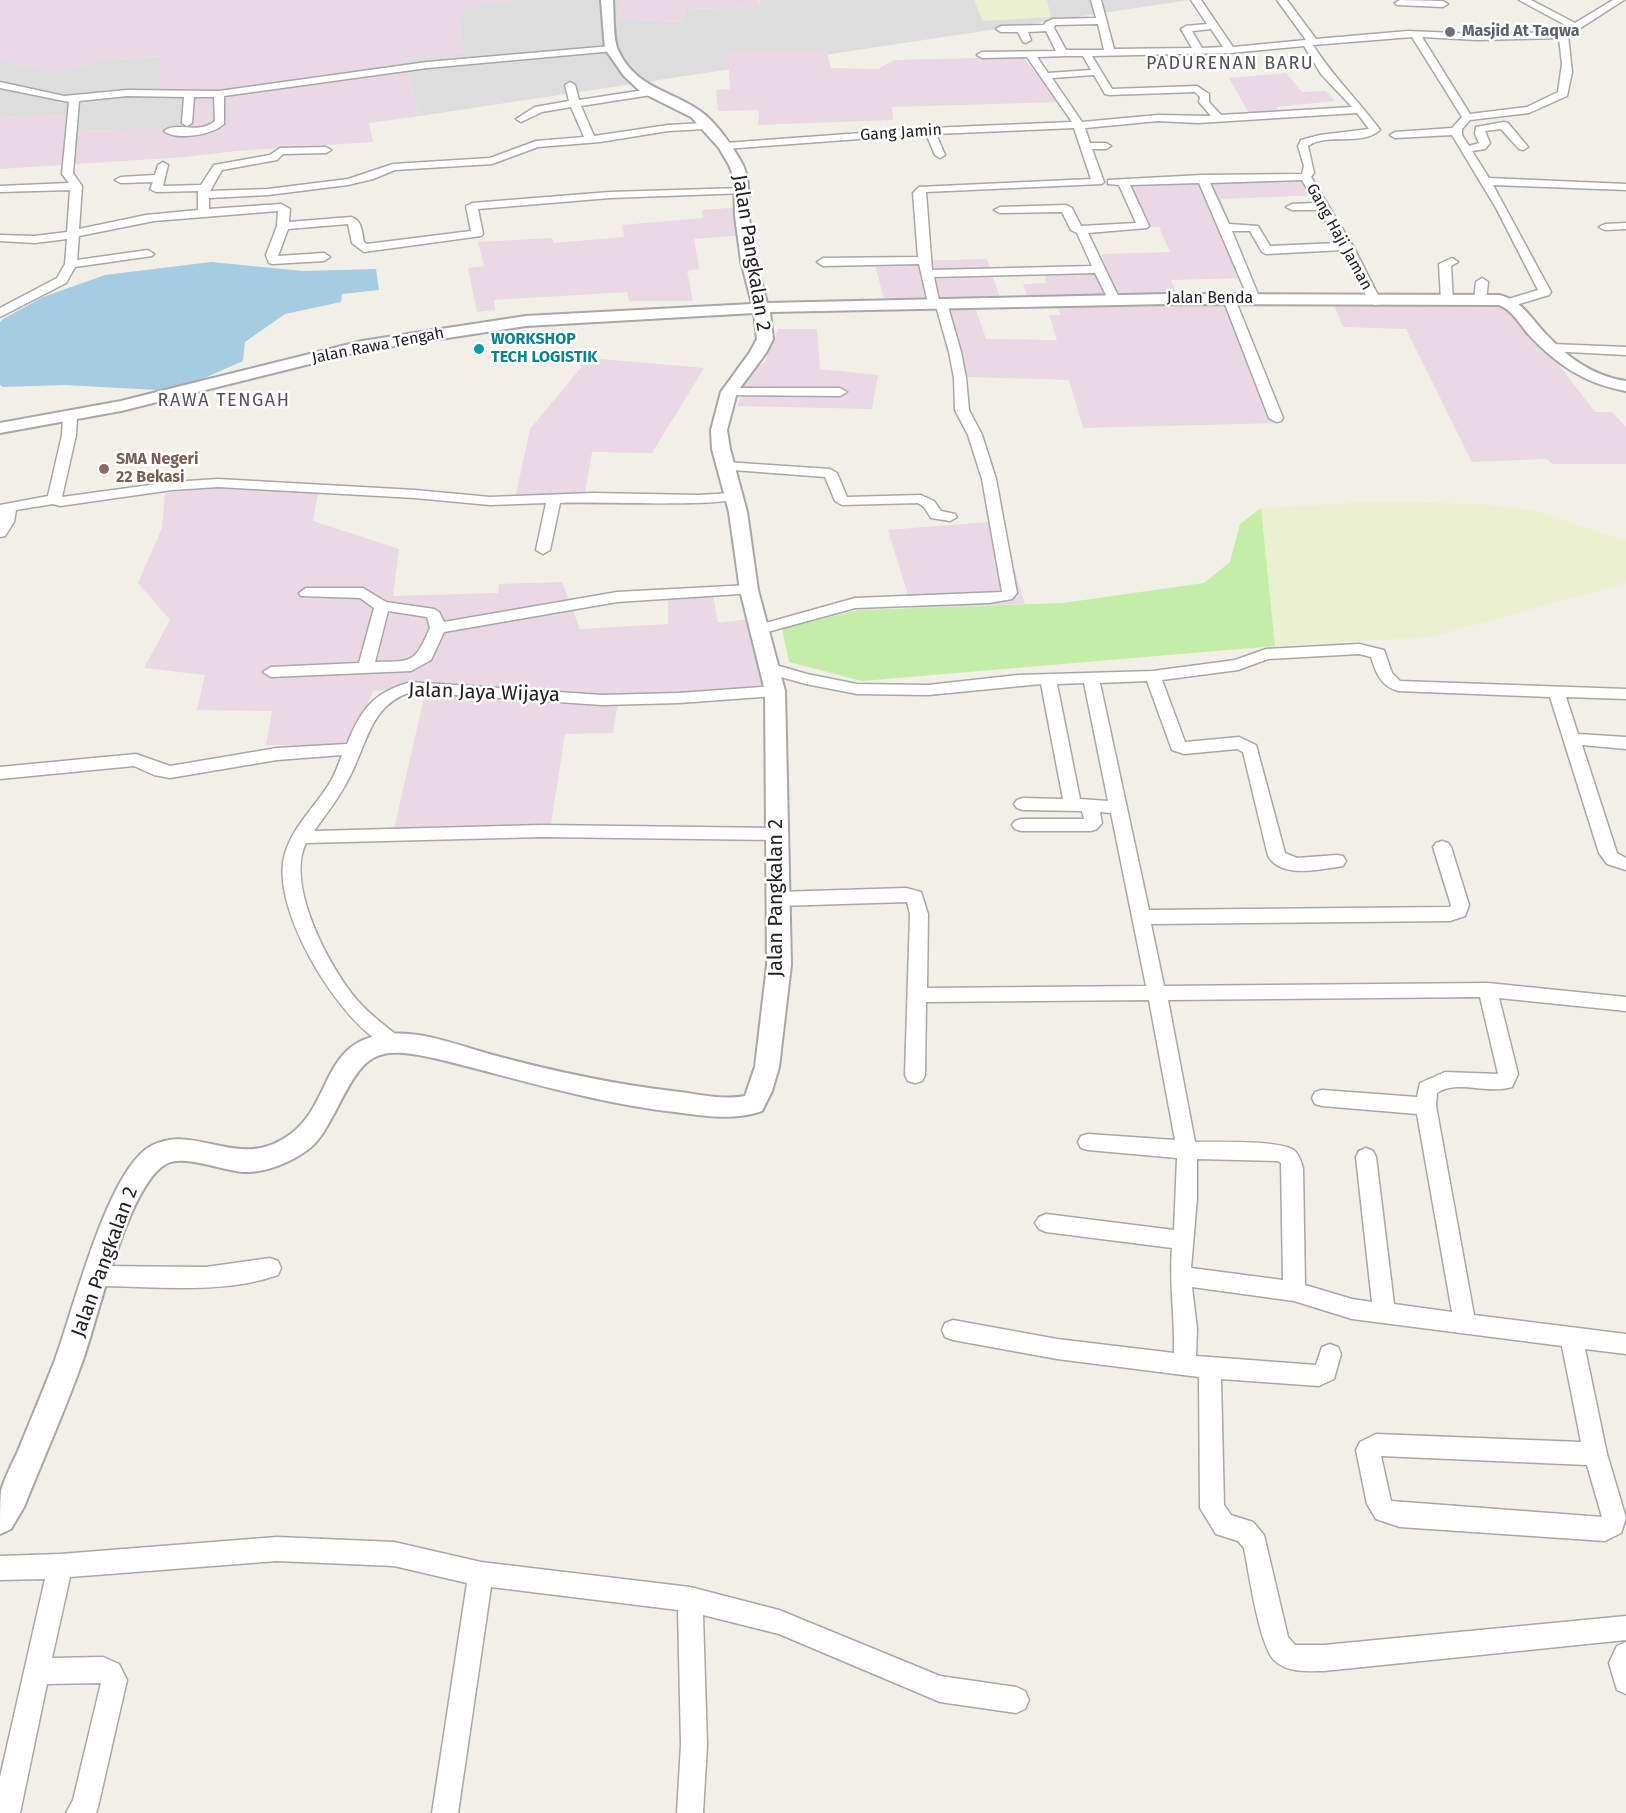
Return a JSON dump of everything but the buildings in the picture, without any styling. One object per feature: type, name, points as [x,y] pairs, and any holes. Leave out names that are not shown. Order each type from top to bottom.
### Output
[{"type":"street","points":[[0,85],[34,91],[52,98],[74,99],[127,93],[219,94],[410,67],[611,49],[607,0]]},
{"type":"street","points":[[1096,0],[1110,52]]},
{"type":"street","points":[[1196,0],[1230,50]]},
{"type":"street","name":"Gang Haji Jaman","points":[[1282,0],[1310,42],[1325,72],[1336,81],[1375,130],[1320,138],[1305,142],[1303,146],[1309,166],[1309,173],[1305,177],[1347,246],[1374,301]]},
{"type":"street","points":[[1524,0],[1575,27]]},
{"type":"street","points":[[982,55],[1230,50],[1310,42],[1415,36],[1563,35],[1619,0]]},
{"type":"street","points":[[1400,5],[1443,4]]},
{"type":"street","points":[[1063,54],[1049,24],[1102,21]]},
{"type":"street","points":[[1405,24],[1467,117]]},
{"type":"street","points":[[1199,51],[1186,29],[1212,26]]},
{"type":"street","points":[[1001,29],[1049,28]]},
{"type":"street","points":[[1022,29],[1026,40]]},
{"type":"street","points":[[1395,135],[1456,131],[1467,117],[1529,110],[1563,94],[1566,86],[1566,47],[1563,35]]},
{"type":"street","name":"Jalan Pangkalan 2","points":[[0,1519],[9,1508],[70,1356],[96,1276],[122,1208],[134,1181],[148,1161],[161,1153],[181,1152],[253,1161],[280,1152],[299,1142],[309,1132],[353,1058],[369,1048],[393,1043],[442,1051],[583,1086],[654,1100],[717,1107],[747,1106],[753,1104],[760,1091],[771,1047],[779,965],[775,691],[749,590],[743,542],[725,466],[719,429],[729,392],[758,353],[765,339],[762,309],[748,261],[742,216],[741,178],[725,146],[696,114],[639,86],[611,49]]},
{"type":"street","points":[[1086,53],[1109,92],[1197,89],[1205,96],[1204,102],[1218,118]]},
{"type":"street","points":[[1030,54],[1078,124],[1098,183]]},
{"type":"street","points":[[1043,76],[1098,72]]},
{"type":"street","points":[[570,86],[590,139]]},
{"type":"street","points":[[187,123],[189,92]]},
{"type":"street","points":[[521,119],[539,109],[651,92]]},
{"type":"street","points":[[1136,92],[1151,110]]},
{"type":"street","points":[[169,131],[214,129],[220,122],[219,94]]},
{"type":"street","points":[[0,313],[62,280],[71,264],[76,186],[67,174],[74,99]]},
{"type":"street","name":"Gang Jamin","points":[[725,146],[930,131],[1078,124],[1142,125],[1151,110],[1218,118],[1361,110]]},
{"type":"street","points":[[1467,148],[1481,147],[1485,143],[1479,134],[1480,129],[1518,123]]},
{"type":"street","points":[[1503,125],[1523,147]]},
{"type":"street","points":[[163,165],[155,187],[159,190],[268,192],[348,182],[369,177],[393,167],[409,165],[492,166],[536,144],[705,126]]},
{"type":"street","points":[[930,131],[940,155]]},
{"type":"street","points":[[1456,131],[1521,242],[1545,292],[1509,303],[1552,348],[1586,375],[1602,383],[1626,386]]},
{"type":"street","points":[[1086,146],[1106,146]]},
{"type":"street","points":[[204,213],[204,192],[218,167],[273,158],[280,151],[326,150]]},
{"type":"street","points":[[760,629],[855,603],[989,598],[1007,596],[1010,593],[989,478],[975,435],[962,410],[956,352],[924,260],[919,193],[923,189],[1202,178],[1217,174],[1305,177]]},
{"type":"street","points":[[121,180],[159,177]]},
{"type":"street","points":[[1202,178],[1226,227],[1254,299]]},
{"type":"street","points":[[1000,210],[1066,208],[1075,229],[1081,230],[1144,226],[1123,181]]},
{"type":"street","points":[[1486,181],[1624,190]]},
{"type":"street","points":[[0,189],[76,186]]},
{"type":"street","points":[[283,226],[351,220],[355,225],[358,243],[364,248],[477,234],[472,206],[610,195],[742,191]]},
{"type":"street","points":[[1292,207],[1323,206]]},
{"type":"street","points":[[0,238],[26,240],[72,234],[138,220],[281,207],[284,209],[283,226],[272,255],[273,260],[324,257]]},
{"type":"street","points":[[1605,227],[1626,226]]},
{"type":"street","points":[[1226,227],[1253,228],[1266,250],[1347,246]]},
{"type":"street","points":[[1081,230],[1113,300]]},
{"type":"street","points":[[1294,249],[1302,259],[1354,259]]},
{"type":"street","points":[[71,264],[148,254]]},
{"type":"street","points":[[823,262],[924,260]]},
{"type":"street","points":[[1447,300],[1445,264],[1452,262]]},
{"type":"street","points":[[928,274],[1100,269]]},
{"type":"street","points":[[1480,300],[1482,282]]},
{"type":"street","points":[[1229,299],[1276,418]]},
{"type":"street","name":"Jalan Benda","points":[[762,309],[938,303],[1229,299],[1480,300],[1509,303]]},
{"type":"street","name":"Jalan Rawa Tengah","points":[[0,428],[70,417],[390,341],[526,321],[762,309]]},
{"type":"street","points":[[1552,348],[1626,351]]},
{"type":"street","points":[[729,392],[840,392]]},
{"type":"street","points":[[55,500],[69,435],[70,417]]},
{"type":"street","points":[[725,466],[830,472],[842,501],[916,499],[929,504],[936,515],[950,517]]},
{"type":"street","points":[[0,533],[7,522],[5,508],[55,500],[66,502],[172,486],[218,483],[415,494],[490,501],[554,498],[698,499],[733,497]]},
{"type":"street","points":[[543,550],[554,498]]},
{"type":"street","points":[[438,628],[616,597],[749,590]]},
{"type":"street","points":[[272,672],[411,666],[419,663],[425,656],[438,628],[434,615],[429,612],[382,606],[363,592],[306,593]]},
{"type":"street","points":[[365,669],[382,606]]},
{"type":"street","points":[[769,668],[840,687],[891,691],[943,689],[998,682],[1153,676],[1238,665],[1266,654],[1359,649],[1378,654],[1387,679],[1391,684],[1398,686],[1626,694]]},
{"type":"street","points":[[1153,676],[1178,746],[1184,748],[1239,743],[1250,749],[1277,856],[1281,861],[1289,864],[1336,861]]},
{"type":"street","points":[[1092,678],[1187,1150],[1187,1198],[1180,1276],[1186,1329],[1185,1365]]},
{"type":"street","points":[[1021,825],[1091,825],[1093,822],[1082,806],[1048,680]]},
{"type":"street","name":"Jalan Jaya Wijaya","points":[[393,1043],[350,1005],[331,976],[298,912],[293,867],[296,848],[346,770],[352,749],[371,710],[392,693],[411,687],[602,700],[679,698],[775,691]]},
{"type":"street","points":[[1556,692],[1608,853],[1618,863],[1626,864]]},
{"type":"street","points":[[1573,739],[1626,743]]},
{"type":"street","points":[[0,773],[136,760],[160,771],[170,772],[287,753],[352,749]]},
{"type":"street","points":[[1023,804],[1119,807]]},
{"type":"street","points":[[303,837],[542,831],[776,834]]},
{"type":"street","points":[[1141,917],[1450,914],[1459,911],[1460,904],[1442,847]]},
{"type":"street","points":[[778,899],[906,895],[915,897],[919,914],[915,1075]]},
{"type":"street","points":[[916,995],[1488,990],[1626,1004]]},
{"type":"street","points":[[1465,1323],[1426,1106],[1427,1089],[1433,1083],[1446,1080],[1494,1083],[1505,1081],[1508,1074],[1488,990]]},
{"type":"street","points":[[1322,1098],[1426,1106]]},
{"type":"street","points":[[1088,1142],[1187,1150],[1282,1153],[1289,1158],[1293,1168],[1294,1291]]},
{"type":"street","points":[[1366,1157],[1384,1312]]},
{"type":"street","points":[[1047,1222],[1183,1240]]},
{"type":"street","points":[[96,1276],[254,1274],[270,1268]]},
{"type":"street","points":[[1180,1276],[1294,1291],[1352,1309],[1572,1339],[1626,1344]]},
{"type":"street","points":[[953,1330],[1057,1349],[1210,1368],[1319,1376],[1326,1372],[1330,1354]]},
{"type":"street","points":[[1572,1339],[1595,1454],[1614,1518],[1612,1525],[1605,1529],[1401,1515],[1384,1511],[1379,1504],[1368,1449],[1376,1445],[1595,1454]]},
{"type":"street","points":[[1210,1368],[1212,1508],[1217,1519],[1224,1526],[1245,1530],[1255,1543],[1276,1639],[1279,1648],[1288,1656],[1324,1658],[1626,1628]]},
{"type":"street","points":[[0,1568],[60,1566],[277,1549],[394,1554],[481,1574],[690,1599],[779,1622],[940,1689],[1016,1700]]},
{"type":"street","points":[[7,1813],[60,1566]]},
{"type":"street","points":[[445,1813],[481,1574]]},
{"type":"street","points":[[690,1599],[694,1745],[690,1813]]},
{"type":"street","points":[[1626,1655],[1622,1663],[1626,1681]]},
{"type":"street","points":[[38,1671],[103,1670],[110,1673],[114,1680],[85,1807],[79,1813]]},
{"type":"shaded area","points":[[0,0],[512,0],[464,8],[459,21],[464,53],[405,59],[420,116],[369,123],[373,142],[0,169],[0,118],[65,115],[67,131],[183,129],[185,91],[161,90],[161,56],[134,59],[106,58],[62,71],[39,70],[0,59]]},
{"type":"shaded area","points":[[512,0],[621,0],[617,19],[681,22],[686,9],[761,7],[759,0],[1189,0],[420,116],[405,59],[464,53],[459,21],[464,8]]},
{"type":"shaded area","points":[[621,0],[758,0],[761,7],[686,9],[681,22],[617,19]]},
{"type":"shaded area","points":[[826,51],[831,68],[878,69],[894,60],[1022,57],[1062,102],[892,107],[893,120],[758,125],[759,110],[718,111],[716,90],[730,89],[728,52]]},
{"type":"shaded area","points":[[162,56],[186,90],[183,129],[67,131],[65,115],[0,118],[0,59],[39,70],[62,71],[106,58],[134,59]]},
{"type":"shaded area","points":[[1286,73],[1302,92],[1326,91],[1335,101],[1276,107],[1282,116],[1252,119],[1229,78]]},
{"type":"shaded area","points":[[1313,176],[1322,195],[1221,199],[1246,278],[1171,280],[1180,302],[1235,303],[1279,423],[1083,428],[1069,380],[967,377],[939,301],[885,302],[874,262],[987,259],[1002,303],[974,304],[986,339],[1057,340],[1049,315],[1061,315],[1054,298],[1028,299],[1023,284],[1046,283],[1045,273],[1107,271],[1102,254],[1170,252],[1159,227],[1147,227],[1127,180]]},
{"type":"shaded area","points":[[741,207],[742,235],[694,239],[699,269],[687,271],[693,301],[629,301],[627,292],[494,300],[495,310],[477,312],[468,268],[484,266],[478,242],[552,238],[554,243],[624,237],[622,225],[703,218],[702,210]]},
{"type":"shaded area","points":[[1332,300],[1513,305],[1595,412],[1612,412],[1626,427],[1626,464],[1553,464],[1547,459],[1472,462],[1406,329],[1343,327]]},
{"type":"shaded area","points":[[778,329],[817,329],[820,369],[878,375],[872,409],[737,406],[747,374],[765,362]]},
{"type":"shaded area","points":[[589,358],[704,368],[652,453],[592,452],[584,498],[515,499],[530,429]]},
{"type":"shaded area","points":[[233,484],[318,494],[313,521],[399,549],[393,596],[498,593],[499,584],[562,582],[580,629],[668,624],[668,598],[713,595],[718,623],[749,619],[768,687],[619,696],[613,733],[565,734],[550,830],[393,833],[426,689],[373,691],[352,745],[266,745],[272,711],[197,710],[205,675],[144,668],[170,620],[138,583],[162,528],[165,493]]},
{"type":"shaded area","points":[[1000,521],[1025,604],[912,608],[888,530]]},
{"type":"green space","points":[[974,0],[1047,0],[1051,17],[983,21]]},
{"type":"green space","points":[[1373,502],[1482,504],[1537,511],[1626,541],[1626,583],[1430,637],[1275,646],[1261,508]]},
{"type":"green space","points":[[1261,508],[1275,646],[862,681],[789,662],[782,628],[858,610],[1063,603],[1204,583],[1230,562],[1240,524]]},
{"type":"water","points":[[211,262],[303,271],[376,269],[379,290],[342,294],[341,302],[285,314],[245,342],[243,361],[175,391],[65,385],[3,387],[0,385],[0,322],[3,319],[43,297],[105,275]]},
{"type":"place","name":"Masjid At Taqwa","points":[[1450,32]]},
{"type":"place","name":"WORKSHOP TECH LOGISTIK","points":[[479,349]]},
{"type":"place","name":"SMA Negeri 22 Bekasi","points":[[104,469]]},
{"type":"district","name":"PADURENAN BARU","points":[[1230,64]]},
{"type":"district","name":"RAWA TENGAH","points":[[224,401]]}]
